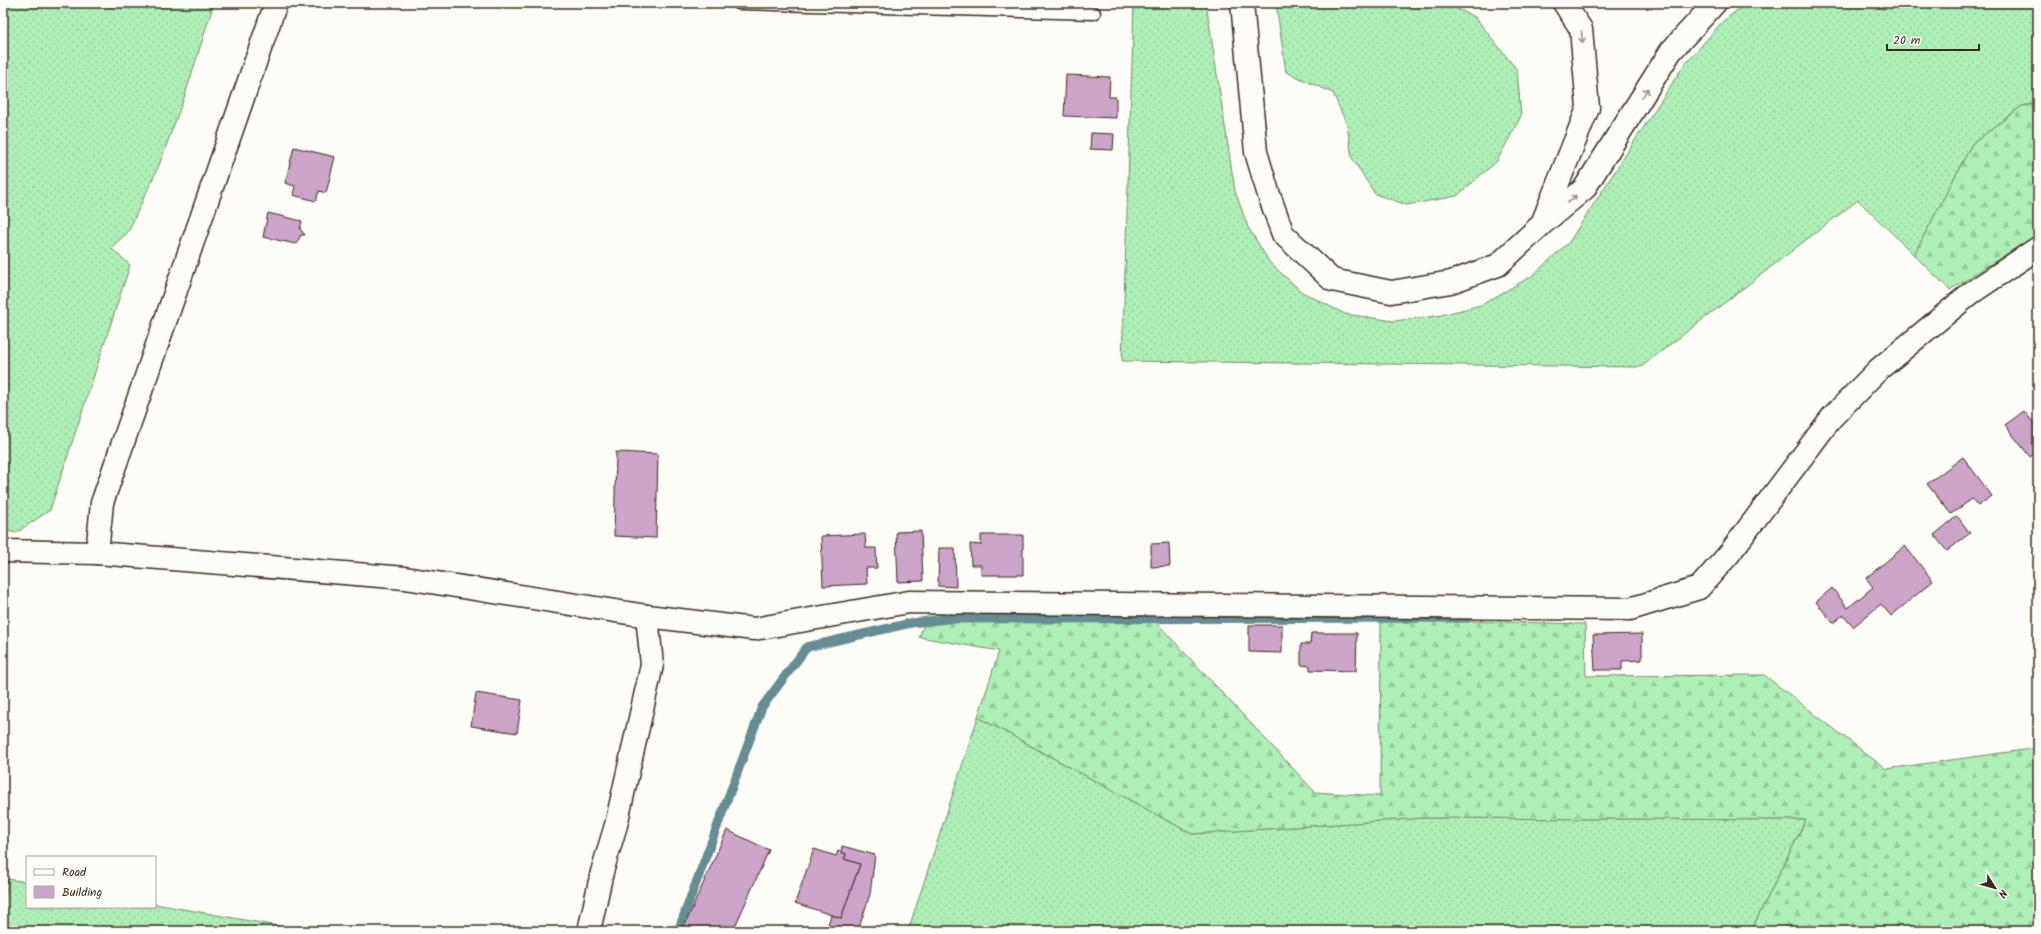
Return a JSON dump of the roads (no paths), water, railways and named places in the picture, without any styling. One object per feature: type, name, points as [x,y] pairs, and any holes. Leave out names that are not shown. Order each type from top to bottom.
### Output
[{"type":"street","points":[[97,553],[102,503],[276,3]]},
{"type":"street","points":[[1242,3],[1256,152],[1283,234],[1332,280],[1391,292],[1452,282],[1498,265],[1542,224],[1584,189],[1672,51],[1715,3]]},
{"type":"street","points":[[1542,224],[1588,108],[1581,29],[1564,3]]},
{"type":"street","points":[[3,551],[97,553],[405,578],[647,616],[754,629],[909,602],[1630,609],[1699,588],[1729,554],[1832,416],[1879,369],[1971,293],[2038,248]]},
{"type":"street","points":[[589,931],[626,781],[652,664],[647,616]]},
{"type":"lane","points":[[739,3],[1094,13]]},
{"type":"waterway","points":[[678,931],[762,707],[807,647],[911,623],[947,619],[1468,618]]}]
